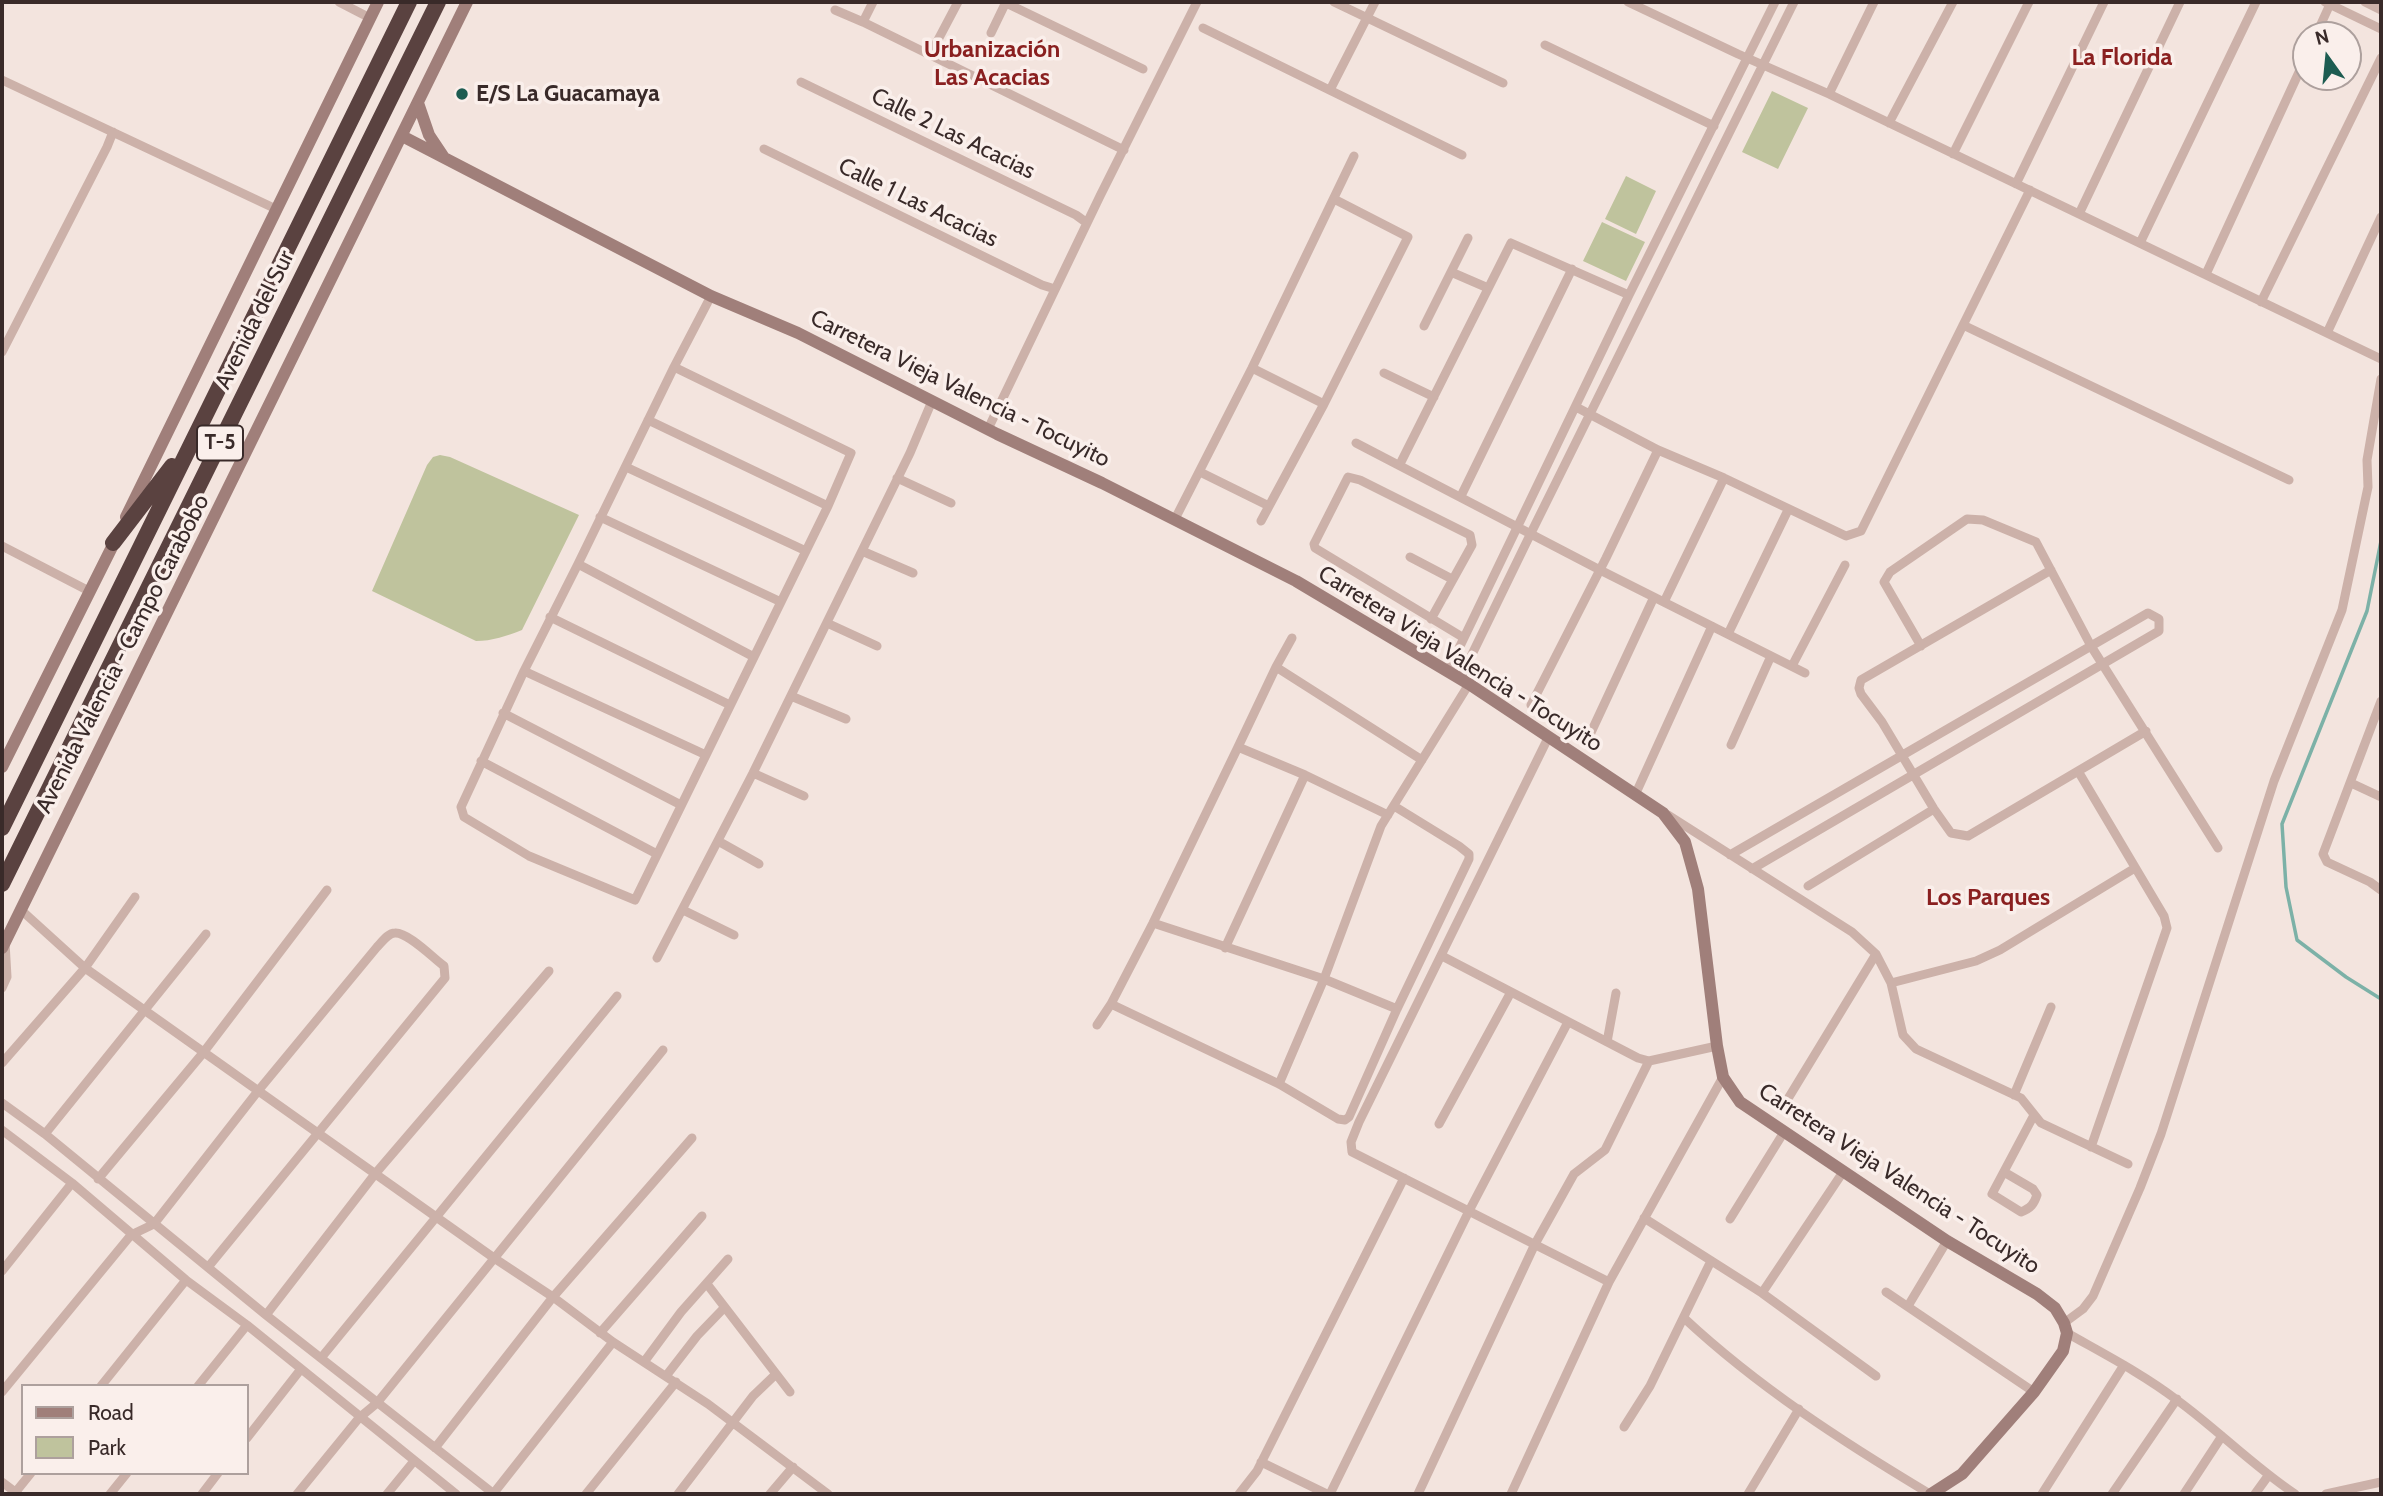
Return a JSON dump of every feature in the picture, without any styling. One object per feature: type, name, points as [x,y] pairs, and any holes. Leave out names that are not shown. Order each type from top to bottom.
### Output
[{"type":"highway","name":"Avenida del Sur","points":[[2,828],[409,2]]},
{"type":"highway","name":"Avenida del Sur","points":[[2,884],[438,2]]},
{"type":"highway","points":[[113,544],[195,437]]},
{"type":"street","points":[[339,2],[370,18]]},
{"type":"street","name":"T-5","points":[[2,767],[378,2]]},
{"type":"street","name":"Avenida Valencia - Campo Carabobo","points":[[4,944],[467,2]]},
{"type":"street","points":[[863,22],[873,2]]},
{"type":"street","points":[[930,55],[958,2]]},
{"type":"street","points":[[988,429],[1197,2]]},
{"type":"street","points":[[1334,2],[1503,83]]},
{"type":"street","points":[[1330,90],[1376,2]]},
{"type":"street","points":[[1628,2],[1829,94],[2381,359]]},
{"type":"street","points":[[1448,671],[1629,295],[1775,2]]},
{"type":"street","points":[[1279,1084],[1324,979],[1381,826],[1422,760],[1465,682],[1531,533],[1794,2]]},
{"type":"street","points":[[1829,94],[1874,2]]},
{"type":"street","points":[[1889,123],[1953,2]]},
{"type":"street","points":[[1954,154],[2029,2]]},
{"type":"street","points":[[2016,184],[2104,2]]},
{"type":"street","points":[[2079,214],[2180,2]]},
{"type":"street","points":[[2140,243],[2256,2]]},
{"type":"street","points":[[2365,2],[2381,10]]},
{"type":"street","points":[[991,33],[1006,3],[1143,69]]},
{"type":"street","points":[[2322,21],[2329,3],[2381,29]]},
{"type":"street","points":[[835,10],[1124,150]]},
{"type":"street","points":[[1203,28],[1462,155]]},
{"type":"street","points":[[1545,45],[1714,126]]},
{"type":"street","points":[[2261,302],[2381,58]]},
{"type":"street","points":[[2,80],[276,209]]},
{"type":"street","name":"Calle 2 Las Acacias","points":[[801,82],[1076,215],[1087,223]]},
{"type":"street","points":[[2206,274],[2292,87]]},
{"type":"street","points":[[418,103],[429,135],[444,157]]},
{"type":"street","points":[[2,352],[113,132]]},
{"type":"street","name":"Carretera Vieja Valencia - Tocuyito","points":[[402,136],[712,296],[798,332],[1296,581],[1448,671],[1636,793],[1663,813],[1685,842],[1698,890],[1723,1077],[1740,1102],[1947,1241],[2037,1294],[2055,1308],[2065,1328]]},
{"type":"street","name":"Calle 1 Las Acacias","points":[[764,149],[1055,289]]},
{"type":"street","points":[[1175,519],[1252,368],[1354,156]]},
{"type":"street","points":[[1576,407],[1658,450],[1724,478],[1846,537],[1861,531],[2030,190]]},
{"type":"street","points":[[1261,521],[1324,404],[1408,237],[1334,199]]},
{"type":"street","points":[[2327,332],[2381,217]]},
{"type":"street","points":[[1424,326],[1468,238]]},
{"type":"street","points":[[1400,464],[1511,243],[1629,295]]},
{"type":"street","points":[[1461,496],[1572,269]]},
{"type":"street","points":[[1451,272],[1488,288]]},
{"type":"street","points":[[674,367],[851,453],[828,506],[635,900],[530,856],[464,817],[461,807],[550,617],[674,367],[712,296]]},
{"type":"street","points":[[1963,325],[2289,480]]},
{"type":"street","points":[[1252,368],[1324,404]]},
{"type":"street","points":[[1384,373],[1434,397]]},
{"type":"street","points":[[1684,1318],[1718,1350],[1799,1409],[1861,1452],[1930,1494],[1962,1474],[2034,1392],[2063,1351],[2065,1328],[2093,1296],[2140,1188],[2181,1073],[2274,781],[2342,610],[2368,487],[2367,460],[2381,379]]},
{"type":"street","points":[[657,958],[753,773],[932,401]]},
{"type":"street","points":[[648,420],[828,506]]},
{"type":"street","points":[[1356,443],[1805,673]]},
{"type":"street","points":[[1531,705],[1658,450]]},
{"type":"street","points":[[626,467],[806,551]]},
{"type":"street","points":[[1200,472],[1269,506]]},
{"type":"street","points":[[1431,619],[1472,545],[1470,535],[1349,477],[1314,544],[1315,548],[1431,619],[1464,638]]},
{"type":"street","points":[[897,478],[951,503]]},
{"type":"street","points":[[1664,602],[1724,478]]},
{"type":"street","points":[[1728,634],[1788,510]]},
{"type":"street","points":[[600,517],[781,602]]},
{"type":"street","points":[[1921,646],[1884,582],[1885,577],[1967,519],[1983,520],[2036,542],[2091,646],[2218,848]]},
{"type":"street","points":[[2,546],[89,591]]},
{"type":"street","points":[[862,551],[913,573]]},
{"type":"street","points":[[1410,557],[1452,579]]},
{"type":"street","points":[[578,564],[754,657]]},
{"type":"street","points":[[1792,666],[1845,565]]},
{"type":"street","points":[[2051,570],[1861,680],[1861,694],[1882,722],[1951,833],[1968,836],[2146,731]]},
{"type":"street","points":[[1587,741],[1654,597]]},
{"type":"street","points":[[1730,855],[2148,613],[2159,619],[2159,631],[1752,869]]},
{"type":"street","points":[[550,617],[730,705]]},
{"type":"street","points":[[827,623],[877,646]]},
{"type":"street","points":[[1636,793],[1712,626]]},
{"type":"street","points":[[1097,1025],[1111,1004],[1153,923],[1292,638]]},
{"type":"street","points":[[1731,745],[1771,656]]},
{"type":"street","points":[[1276,667],[1422,760]]},
{"type":"street","points":[[524,671],[706,755]]},
{"type":"street","points":[[791,696],[846,719]]},
{"type":"street","points":[[2381,701],[2323,854],[2324,859],[2381,890]]},
{"type":"street","points":[[503,713],[681,805]]},
{"type":"street","points":[[1548,738],[1350,1142],[1352,1152],[1609,1282]]},
{"type":"street","points":[[1238,747],[1305,775],[1388,815]]},
{"type":"street","points":[[481,761],[657,854]]},
{"type":"street","points":[[2078,771],[2164,916],[2166,928],[2091,1147]]},
{"type":"street","points":[[753,773],[804,796]]},
{"type":"street","points":[[1225,948],[1305,775]]},
{"type":"street","points":[[2351,783],[2381,797]]},
{"type":"street","points":[[1111,1004],[1279,1084],[1338,1119],[1345,1120],[1349,1117],[1469,859],[1469,854],[1459,846],[1394,806]]},
{"type":"street","points":[[1808,886],[1934,809]]},
{"type":"street","points":[[1663,813],[1852,932],[1876,954],[1891,983],[1903,1035],[1916,1049],[2021,1098],[2041,1123],[2128,1164]]},
{"type":"street","points":[[718,841],[759,864]]},
{"type":"street","points":[[1891,983],[1976,961],[2000,950],[2135,868]]},
{"type":"street","points":[[98,1179],[203,1053],[327,890]]},
{"type":"street","points":[[2,1063],[85,968],[135,897]]},
{"type":"street","points":[[20,909],[85,968],[143,1011],[436,1218],[553,1297],[600,1333],[676,1382],[828,1494]]},
{"type":"street","points":[[683,910],[734,936]]},
{"type":"street","points":[[1153,923],[1324,979],[1397,1009]]},
{"type":"street","points":[[2,1392],[131,1234],[154,1224],[258,1091],[388,935],[394,932],[405,935],[444,966],[445,978],[209,1266]]},
{"type":"street","points":[[45,1134],[206,934]]},
{"type":"street","points":[[2,988],[7,977],[4,944]]},
{"type":"street","points":[[1789,1097],[1876,954]]},
{"type":"street","points":[[1441,956],[1638,1059],[1649,1061],[1717,1046]]},
{"type":"street","points":[[266,1315],[374,1174],[549,971]]},
{"type":"street","points":[[1439,1124],[1511,992]]},
{"type":"street","points":[[1607,1042],[1616,993]]},
{"type":"street","points":[[321,1358],[617,996]]},
{"type":"street","points":[[2014,1095],[2051,1007]]},
{"type":"street","points":[[1261,1462],[1328,1494],[1469,1211],[1568,1022]]},
{"type":"street","points":[[297,1494],[359,1418],[377,1404],[663,1050]]},
{"type":"street","points":[[1418,1494],[1535,1244],[1574,1174],[1605,1150],[1649,1061]]},
{"type":"street","points":[[1511,1494],[1609,1282],[1723,1077]]},
{"type":"street","points":[[2,1103],[45,1134],[377,1404],[494,1494],[613,1342]]},
{"type":"street","points":[[2004,1172],[2034,1188],[2037,1195],[2034,1204],[2028,1209],[2021,1212],[1992,1194],[2034,1115]]},
{"type":"street","points":[[2,1130],[72,1183],[186,1280],[247,1325],[456,1494]]},
{"type":"street","points":[[1730,1219],[1784,1132]]},
{"type":"street","points":[[435,1448],[553,1297],[692,1138]]},
{"type":"street","points":[[1762,1293],[1843,1172]]},
{"type":"street","points":[[1240,1494],[1261,1462],[1404,1178]]},
{"type":"street","points":[[2,1271],[72,1183]]},
{"type":"street","points":[[600,1333],[702,1216]]},
{"type":"street","points":[[1644,1218],[1762,1293],[1876,1376]]},
{"type":"street","points":[[1908,1306],[1947,1241]]},
{"type":"street","points":[[644,1362],[681,1312],[728,1259]]},
{"type":"street","points":[[1624,1427],[1650,1387],[1711,1261]]},
{"type":"street","points":[[103,1384],[186,1280]]},
{"type":"street","points":[[707,1284],[790,1392]]},
{"type":"street","points":[[1886,1292],[2034,1392]]},
{"type":"street","points":[[666,1376],[697,1336],[724,1308]]},
{"type":"street","points":[[200,1384],[247,1325]]},
{"type":"street","points":[[2065,1328],[2177,1399],[2268,1476],[2295,1494]]},
{"type":"street","points":[[2042,1494],[2124,1365]]},
{"type":"street","points":[[248,1437],[301,1369]]},
{"type":"street","points":[[678,1494],[753,1396],[776,1374]]},
{"type":"street","points":[[586,1494],[676,1382]]},
{"type":"street","points":[[2112,1494],[2177,1399]]},
{"type":"street","points":[[1748,1494],[1799,1409]]},
{"type":"street","points":[[2184,1494],[2222,1436]]},
{"type":"street","points":[[387,1494],[414,1461]]},
{"type":"street","points":[[770,1494],[793,1467]]},
{"type":"street","points":[[2,1482],[16,1494],[30,1475]]},
{"type":"street","points":[[110,1494],[125,1475]]},
{"type":"street","points":[[202,1494],[216,1475]]},
{"type":"street","points":[[2255,1494],[2268,1476]]},
{"type":"street","points":[[2326,1494],[2381,1482]]},
{"type":"green space","points":[[1772,91],[1808,108],[1778,169],[1742,152]]},
{"type":"green space","points":[[1626,176],[1656,191],[1636,234],[1605,219]]},
{"type":"green space","points":[[1602,222],[1645,242],[1626,281],[1583,261]]},
{"type":"green space","points":[[433,457],[450,457],[579,515],[522,630],[499,638],[476,641],[372,591],[427,465]]},
{"type":"waterway","points":[[2381,541],[2367,611],[2282,824],[2286,887],[2297,940],[2346,977],[2381,999]]},
{"type":"place","name":"E/S La Guacamaya","points":[[462,94]]},
{"type":"district","name":"La Florida","points":[[2122,58]]},
{"type":"district","name":"Urbanización Las Acacias","points":[[992,64]]},
{"type":"district","name":"Los Parques","points":[[1988,898]]}]
